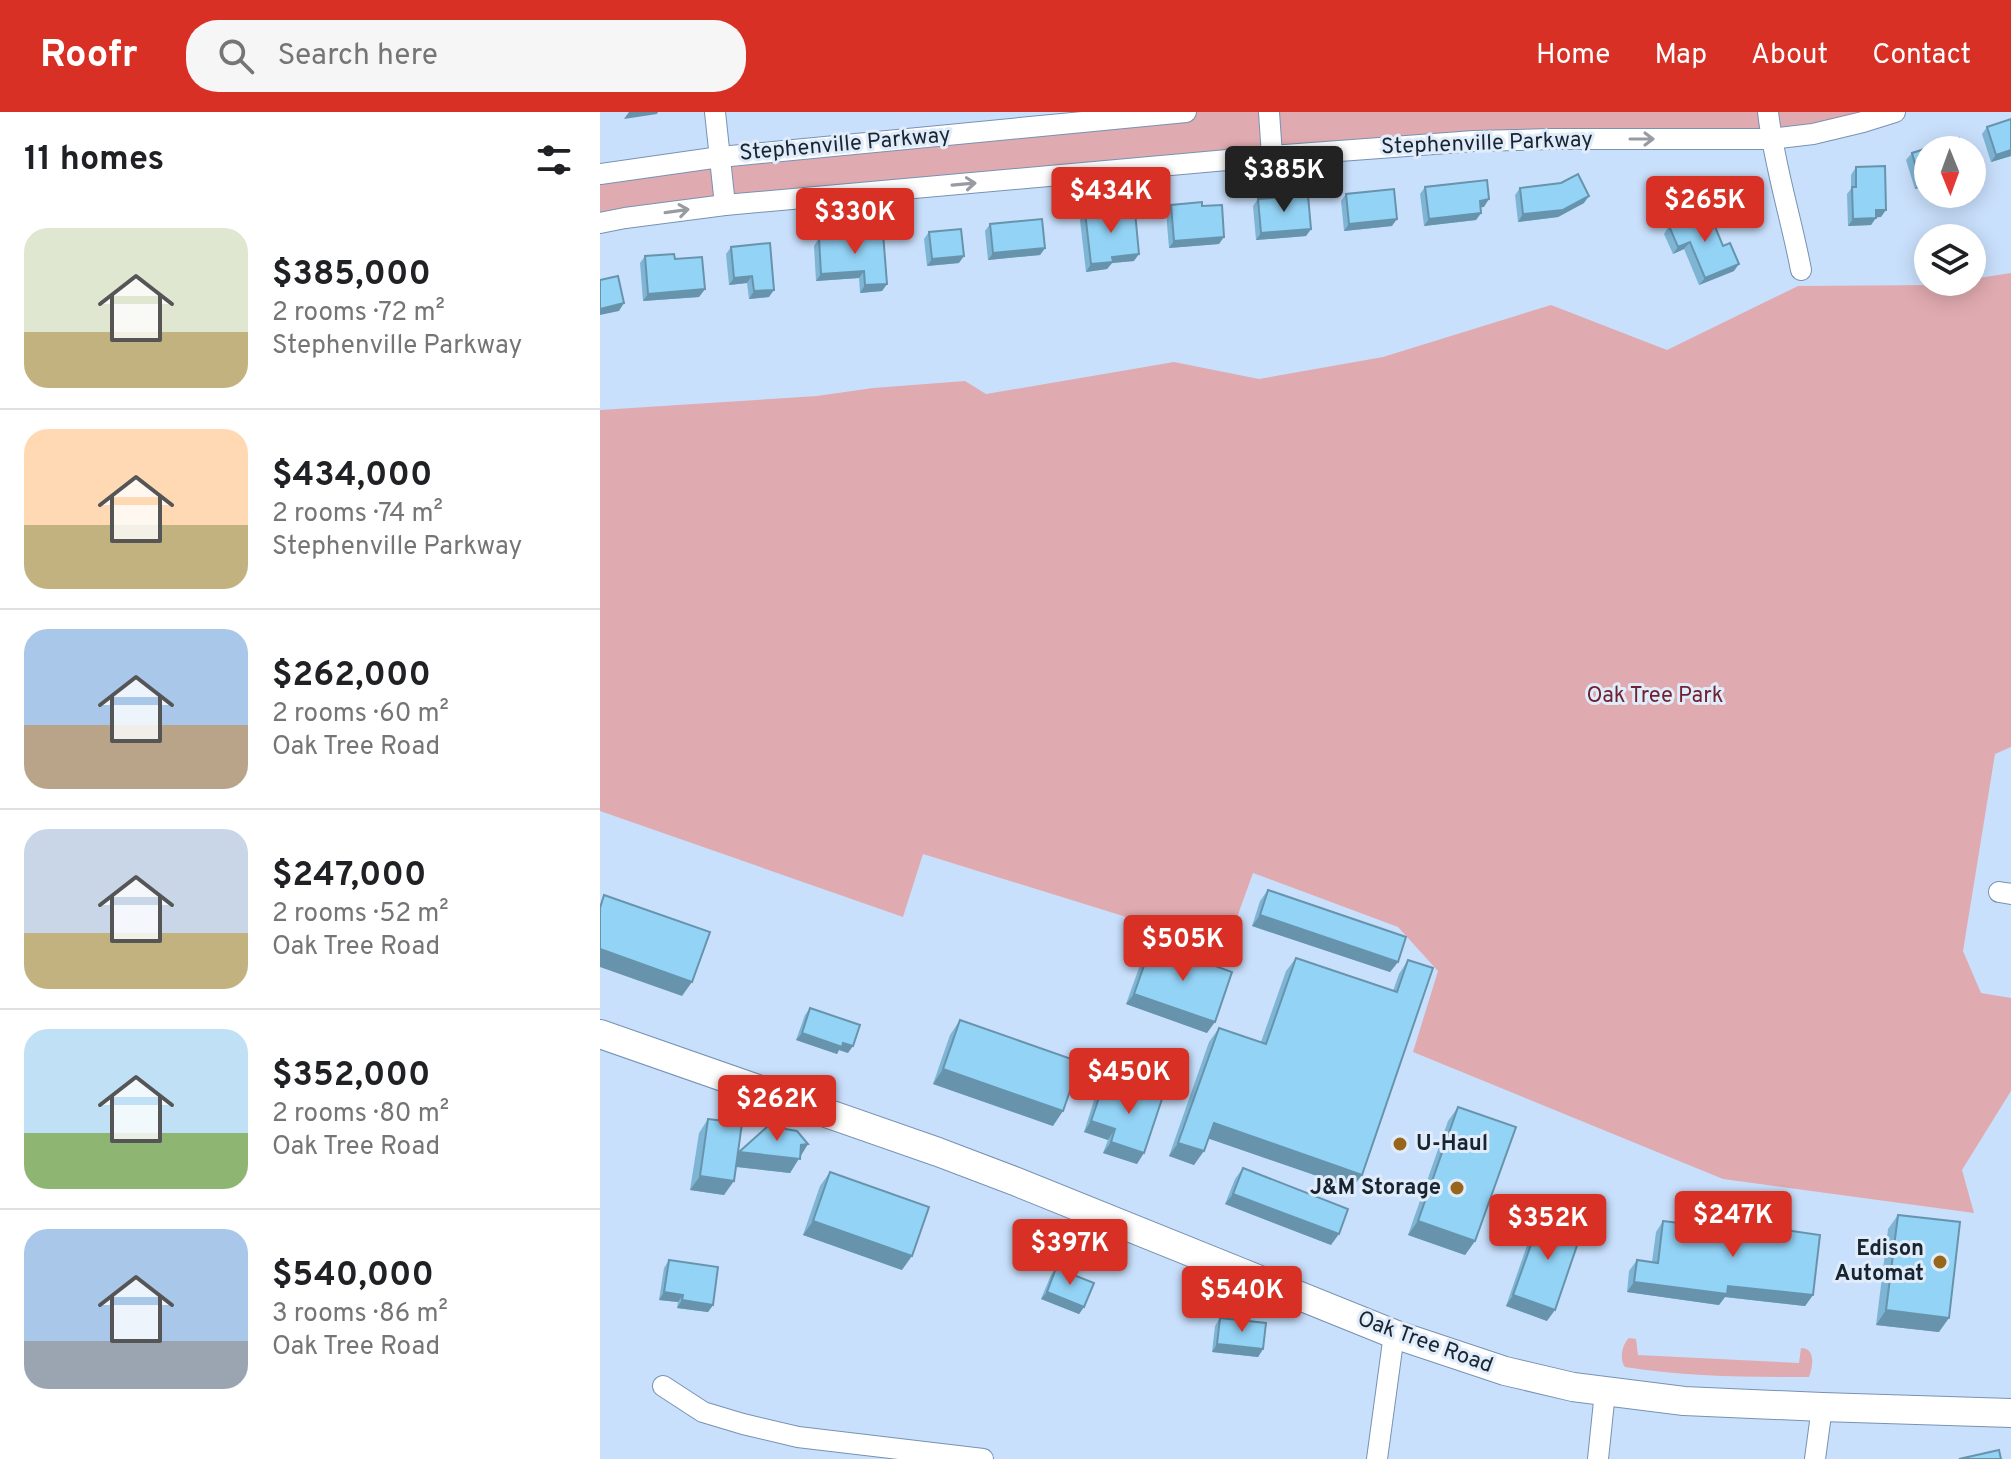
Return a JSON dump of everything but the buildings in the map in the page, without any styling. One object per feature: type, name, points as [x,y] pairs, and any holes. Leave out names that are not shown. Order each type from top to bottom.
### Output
[{"type":"main road","name":"Oak Tree Road","points":[[600,1034],[938,1152],[1394,1334],[1505,1371],[1605,1392],[1684,1401],[2011,1413]]},
{"type":"street","points":[[715,112],[725,205]]},
{"type":"street","name":"Stephenville Parkway","points":[[600,174],[720,157],[1186,112]]},
{"type":"street","points":[[1269,112],[1272,156]]},
{"type":"street","points":[[1768,112],[1771,139],[1801,270]]},
{"type":"street","name":"Stephenville Parkway","points":[[600,223],[725,205],[1474,141],[1771,139],[1813,134],[1895,112]]},
{"type":"street","points":[[1377,1459],[1394,1334]]},
{"type":"street","points":[[663,1386],[703,1412],[798,1437],[983,1459]]},
{"type":"street","points":[[1598,1459],[1605,1392]]},
{"type":"street","points":[[1815,1459],[1822,1407]]},
{"type":"green space","points":[[1186,112],[1895,112],[1813,134],[1551,139],[600,223],[600,174]]},
{"type":"green space","name":"Oak Tree Park","points":[[2011,273],[2011,747],[1995,754],[1963,951],[1981,993],[2011,998],[2011,1091],[1962,1170],[1974,1213],[1723,1179],[1413,1052],[1438,971],[1398,927],[1253,873],[1226,948],[923,854],[903,917],[600,811],[600,410],[817,396],[965,381],[986,394],[1174,362],[1259,379],[1383,357],[1551,305],[1667,350],[1798,286],[1914,285],[1914,296],[1986,296],[1986,277]]},
{"type":"green space","points":[[1629,1338],[1636,1339],[1638,1355],[1799,1363],[1801,1348],[1809,1351],[1812,1368],[1809,1377],[1763,1377],[1694,1375],[1625,1367],[1622,1352]]},
{"type":"place","name":"U-Haul","points":[[1400,1144]]},
{"type":"place","name":"J&M Storage","points":[[1457,1188]]},
{"type":"place","name":"Edison Automat","points":[[1940,1262]]}]
